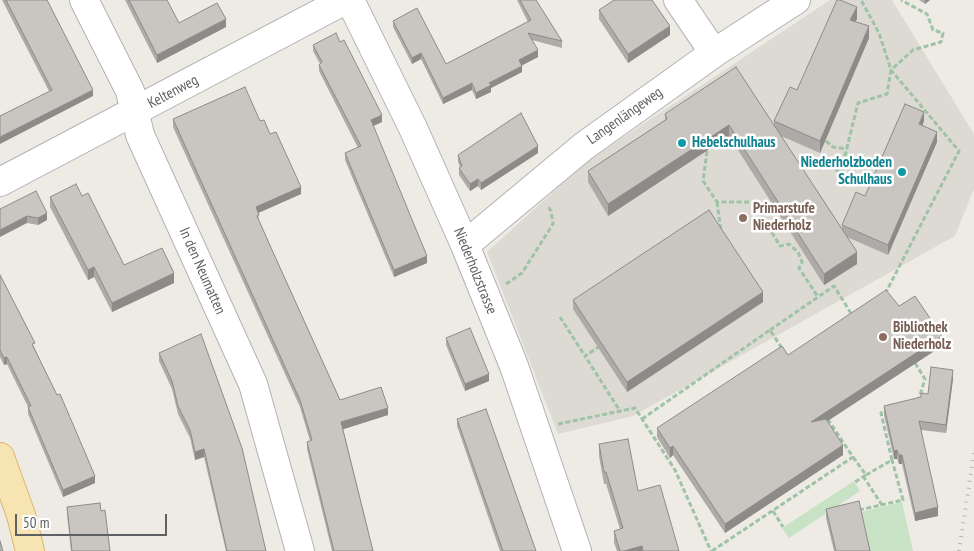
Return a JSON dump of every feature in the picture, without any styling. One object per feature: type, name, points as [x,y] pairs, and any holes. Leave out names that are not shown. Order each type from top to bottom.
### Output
[{"type":"main road","points":[[0,457],[21,515],[30,551]]},
{"type":"street","name":"In den Neumatten","points":[[84,0],[130,91],[140,135],[253,384],[300,551]]},
{"type":"street","name":"Keltenweg","points":[[0,182],[345,0]]},
{"type":"street","name":"Niederholzstrasse","points":[[350,0],[413,128],[485,295],[514,366],[577,551]]},
{"type":"street","points":[[678,0],[714,53]]},
{"type":"street","name":"Langenlängeweg","points":[[464,245],[584,146],[714,53],[796,0]]},
{"type":"path","points":[[861,0],[879,33],[891,70],[959,151],[886,293],[880,297]]},
{"type":"path","points":[[801,154],[842,172],[858,104],[887,94],[891,70],[913,50],[942,42],[943,33],[933,30],[927,14],[901,0]]},
{"type":"path","points":[[826,141],[833,147],[847,148]]},
{"type":"path","points":[[706,151],[703,181],[717,202],[721,231],[726,239]]},
{"type":"path","points":[[717,202],[754,202],[780,246],[789,244],[798,252],[802,262],[800,268],[818,297]]},
{"type":"path","points":[[485,295],[522,272],[552,224],[551,211]]},
{"type":"path","points":[[642,419],[834,286],[852,315],[859,310]]},
{"type":"path","points":[[560,317],[620,411]]},
{"type":"path","points":[[770,330],[784,352]]},
{"type":"path","points":[[585,356],[601,345]]},
{"type":"path","points":[[913,401],[920,398],[925,379],[915,363]]},
{"type":"path","points":[[536,429],[635,408],[675,470],[712,551],[853,457]]},
{"type":"path","points":[[857,511],[903,500],[881,413],[889,410]]},
{"type":"path","points":[[826,415],[882,505]]},
{"type":"path","points":[[855,482],[892,460]]},
{"type":"path","points":[[773,511],[783,527]]},
{"type":"shaded area","name":"Primarstufe Niederholz","points":[[830,0],[892,0],[974,134],[974,189],[955,236],[633,416],[558,434],[487,252],[586,162]]},
{"type":"green space","points":[[854,481],[860,491],[789,538],[782,528]]},
{"type":"green space","points":[[902,502],[913,551],[870,551],[861,512]]},
{"type":"building","points":[[6,0],[47,0],[93,90],[0,137],[0,116],[52,90]]},
{"type":"building","points":[[129,0],[167,0],[179,23],[217,3],[226,19],[157,55]]},
{"type":"building","points":[[520,0],[536,0],[562,41],[528,33],[538,50],[519,60],[522,66],[489,83],[491,85],[476,93],[472,83],[443,98],[421,53],[412,58],[393,21],[417,8],[446,64],[531,20]]},
{"type":"building","points":[[614,0],[652,0],[670,26],[628,54],[599,10]]},
{"type":"building","points":[[837,0],[857,7],[850,20],[869,26],[820,141],[774,121],[790,87],[797,90]]},
{"type":"building","points":[[336,33],[340,42],[344,40],[382,115],[371,120],[427,256],[394,270],[345,153],[361,146],[319,65],[322,62],[313,45]]},
{"type":"building","points":[[736,67],[857,252],[824,274],[729,125],[608,204],[588,171],[667,119],[665,114]]},
{"type":"building","points":[[245,87],[260,121],[264,120],[270,134],[276,132],[301,187],[256,207],[259,215],[257,216],[272,250],[340,400],[381,387],[388,408],[341,422],[373,551],[334,551],[307,442],[312,440],[300,400],[173,119]]},
{"type":"building","name":"Niederholzboden Schulhaus","points":[[905,104],[924,112],[919,124],[937,132],[888,245],[842,225],[856,192],[865,196]]},
{"type":"building","points":[[521,113],[538,146],[481,183],[478,179],[470,184],[459,168],[462,166],[458,155]]},
{"type":"building","points":[[76,184],[82,196],[88,193],[124,265],[162,248],[174,273],[112,303],[94,267],[88,270],[50,197]]},
{"type":"building","points":[[36,191],[47,213],[38,218],[27,216],[0,230],[0,209]]},
{"type":"building","points":[[709,210],[763,292],[627,382],[573,300]]},
{"type":"building","points":[[0,275],[35,343],[32,344],[57,395],[60,394],[95,476],[63,490],[28,407],[31,406],[7,357],[4,358],[0,350]]},
{"type":"building","points":[[886,290],[899,306],[915,296],[942,336],[811,422],[826,419],[843,445],[725,524],[673,446],[670,448],[657,428],[782,346],[788,355]]},
{"type":"building","points":[[470,328],[489,374],[465,384],[446,338]]},
{"type":"building","points":[[201,334],[242,448],[266,551],[227,551],[204,449],[195,452],[190,430],[178,406],[172,381],[159,353]]},
{"type":"building","points":[[931,367],[953,370],[946,425],[919,421],[938,507],[915,513],[902,455],[899,455],[897,450],[894,451],[884,406],[921,397],[921,393],[928,394]]},
{"type":"building","points":[[486,409],[536,551],[503,551],[457,419]]},
{"type":"building","points":[[628,439],[638,491],[660,485],[679,551],[643,551],[642,546],[620,551],[614,531],[623,528],[606,472],[604,472],[599,444]]},
{"type":"building","points":[[859,501],[870,551],[836,551],[826,509]]},
{"type":"building","points":[[100,503],[101,511],[105,510],[110,551],[72,551],[67,507]]},
{"type":"railway","points":[[959,551],[974,453]]},
{"type":"place","name":"Hebelschulhaus","points":[[682,143]]},
{"type":"place","name":"Niederholzboden Schulhaus","points":[[902,172]]},
{"type":"place","name":"Primarstufe Niederholz","points":[[743,218]]},
{"type":"place","name":"Bibliothek Niederholz","points":[[883,337]]}]
